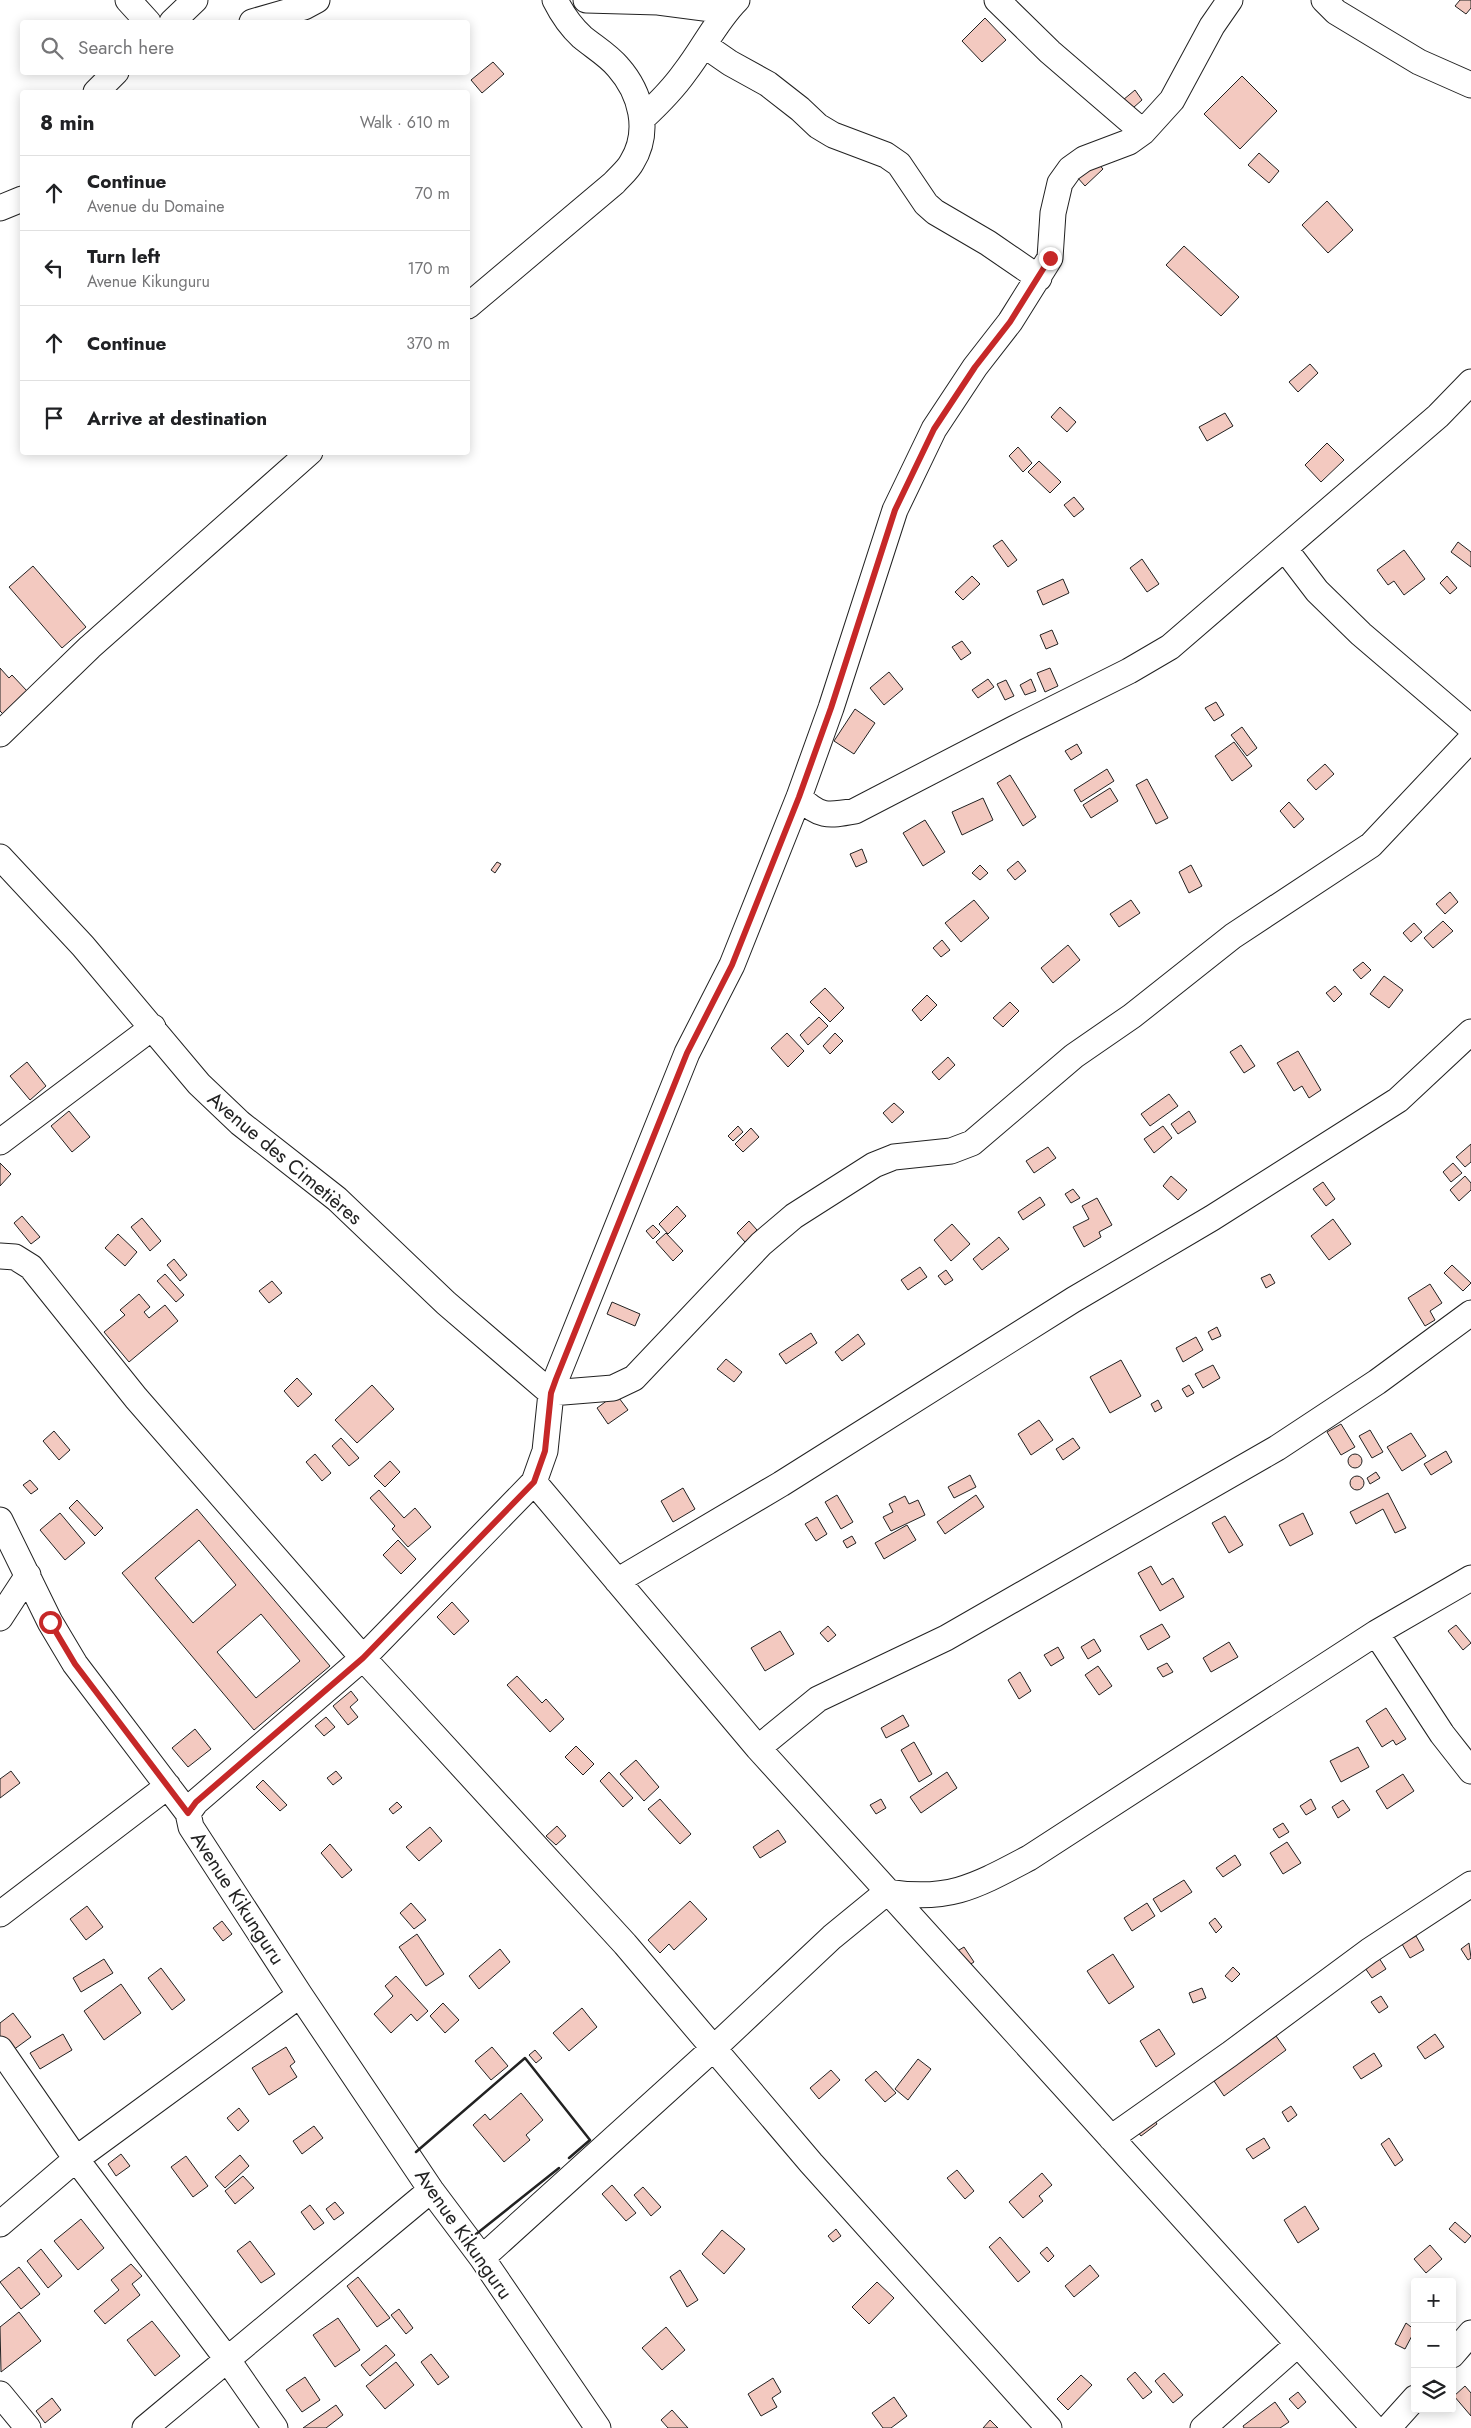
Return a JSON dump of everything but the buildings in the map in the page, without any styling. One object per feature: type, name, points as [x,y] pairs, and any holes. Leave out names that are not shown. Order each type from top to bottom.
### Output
[{"type":"street","points":[[128,0],[146,20]]},
{"type":"street","points":[[174,20],[195,0]]},
{"type":"street","points":[[259,20],[304,8],[317,0]]},
{"type":"street","points":[[470,304],[614,183],[632,163],[642,137],[643,118],[635,93],[618,66],[580,36],[562,14],[556,0]]},
{"type":"street","points":[[586,0],[732,5]]},
{"type":"street","points":[[997,0],[1050,52],[1143,132]]},
{"type":"street","name":"Avenue Kikunguru","points":[[598,2428],[482,2258],[431,2190],[300,1995],[191,1826],[188,1813],[196,1802],[363,1658],[534,1482],[545,1451],[551,1393],[687,1053],[732,965],[799,797],[831,708],[895,510],[934,429],[975,367],[1010,322],[1050,258],[1052,213],[1060,183],[1070,169],[1084,159],[1129,142],[1143,132],[1172,100],[1212,26],[1230,0]]},
{"type":"street","points":[[1324,0],[1336,12],[1419,62],[1471,85]]},
{"type":"street","points":[[643,118],[665,97],[732,5]]},
{"type":"street","points":[[704,45],[730,63],[768,84],[818,126],[833,135],[892,160],[904,171],[926,204],[935,212],[988,243],[1039,278]]},
{"type":"street","points":[[98,90],[113,75]]},
{"type":"street","points":[[0,208],[20,200]]},
{"type":"street","points":[[799,797],[813,811],[833,815],[854,811],[1129,671],[1170,647],[1438,416],[1471,382]]},
{"type":"street","points":[[0,734],[90,647],[307,455]]},
{"type":"street","points":[[1285,549],[1317,591],[1361,634],[1471,728]]},
{"type":"street","points":[[551,1393],[613,1388],[634,1378],[777,1228],[874,1166],[894,1157],[951,1151],[972,1143],[1074,1056],[1132,1016],[1233,936],[1371,845],[1471,739]]},
{"type":"street","name":"Avenue des Cimetières","points":[[0,858],[83,946],[199,1084],[240,1124],[338,1199],[446,1303],[551,1393]]},
{"type":"street","points":[[0,1142],[153,1027]]},
{"type":"street","points":[[617,1581],[781,1484],[1064,1305],[1212,1218],[1398,1100],[1471,1032]]},
{"type":"street","points":[[0,1256],[15,1257],[31,1267],[136,1398],[363,1658],[625,1944],[817,2170],[1049,2428]]},
{"type":"street","points":[[758,1748],[818,1699],[946,1638],[1277,1448],[1377,1382],[1471,1314]]},
{"type":"street","points":[[534,1482],[758,1748],[1374,2428]]},
{"type":"street","points":[[0,1520],[50,1622],[75,1664],[188,1813]]},
{"type":"street","points":[[0,1618],[28,1575]]},
{"type":"street","points":[[482,2258],[715,2048],[824,1944],[887,1892],[924,1896],[948,1894],[984,1882],[1030,1858],[1376,1632],[1471,1578]]},
{"type":"street","points":[[1376,1632],[1442,1734],[1471,1771]]},
{"type":"street","points":[[0,1914],[168,1786]]},
{"type":"street","points":[[1111,2138],[1230,2054],[1369,1951],[1471,1884]]},
{"type":"street","points":[[0,2224],[76,2159],[300,1995]]},
{"type":"street","points":[[0,2049],[76,2159],[227,2359],[275,2428]]},
{"type":"street","points":[[145,2428],[431,2190]]},
{"type":"street","points":[[1456,2350],[1471,2333]]},
{"type":"street","points":[[1203,2428],[1297,2345]]},
{"type":"street","points":[[0,2394],[28,2428]]},
{"type":"street","points":[[1388,2428],[1411,2402]]},
{"type":"wall","points":[[416,2152],[525,2058],[590,2140],[569,2158]]},
{"type":"wall","points":[[475,2235],[559,2168]]},
{"type":"route","points":[[50,1622],[75,1664],[188,1813],[196,1802],[363,1658],[534,1482],[545,1451],[551,1393],[556,1379],[687,1053],[732,965],[767,873],[799,797],[831,708],[895,510],[934,429],[975,367],[1010,322],[1050,258]]}]
